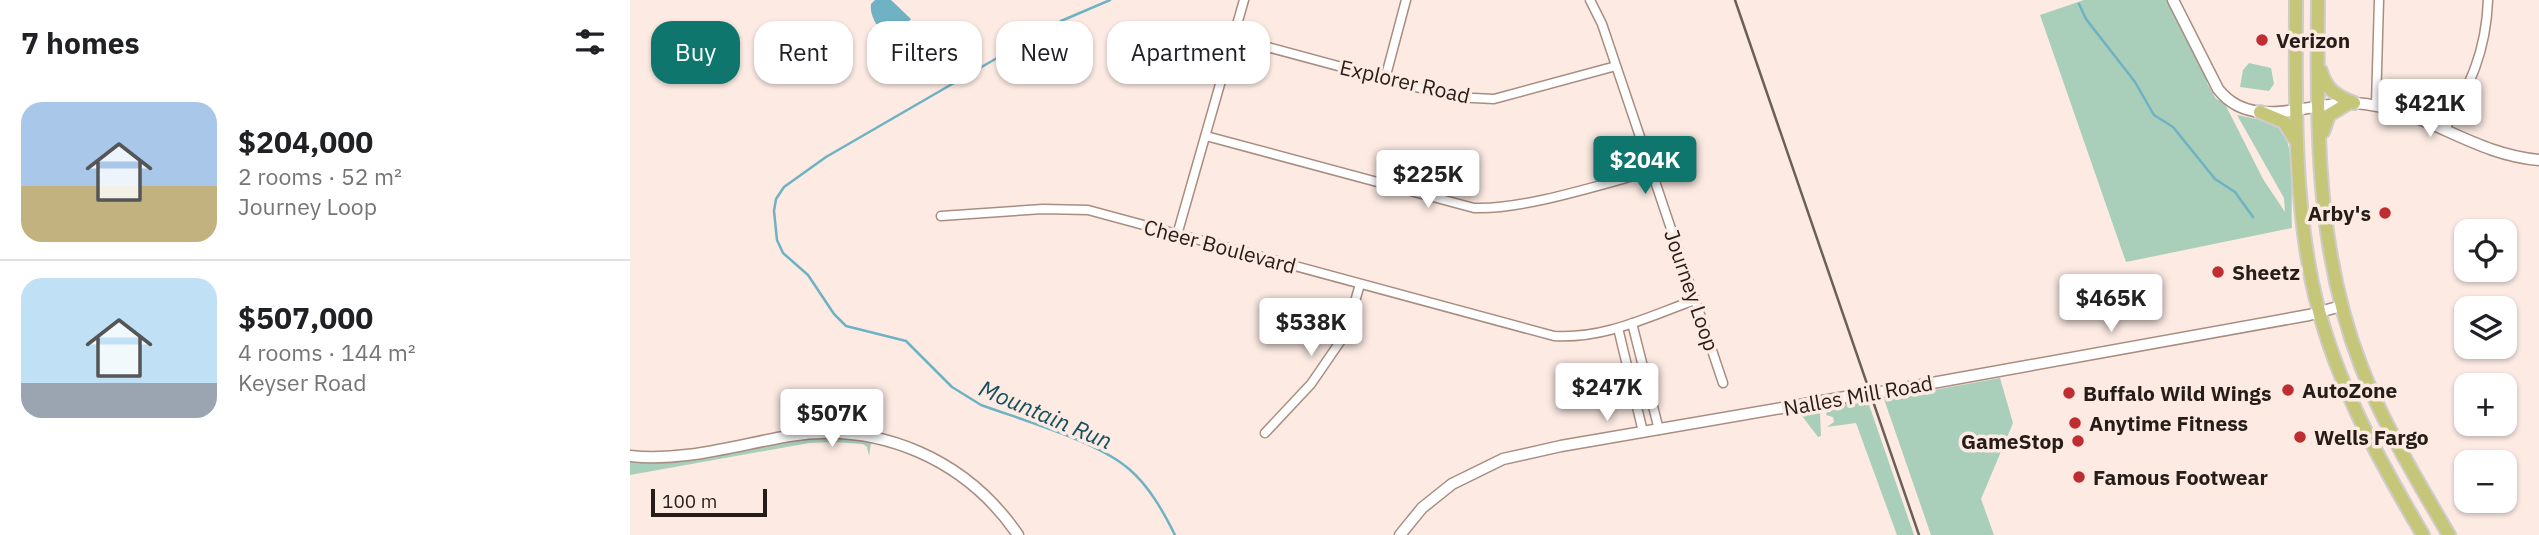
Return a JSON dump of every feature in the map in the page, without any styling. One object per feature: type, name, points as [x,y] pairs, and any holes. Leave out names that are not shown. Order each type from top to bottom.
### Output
[{"type":"main road","points":[[2295,0],[2296,153]]},
{"type":"main road","points":[[2318,0],[2318,150],[2324,222],[2341,306],[2374,398],[2395,442],[2449,535]]},
{"type":"main road","points":[[2318,58],[2328,88],[2333,94],[2351,103]]},
{"type":"main road","points":[[2318,150],[2327,118],[2351,103]]},
{"type":"main road","points":[[2260,112],[2287,124],[2294,138],[2301,219],[2312,284],[2341,379],[2386,472],[2423,535]]},
{"type":"street","points":[[1238,21],[1244,0]]},
{"type":"street","points":[[1385,79],[1406,0]]},
{"type":"street","name":"Journey Loop","points":[[1590,0],[1602,24],[1723,383]]},
{"type":"street","points":[[2173,0],[2218,89],[2237,106],[2260,112],[2296,111],[2318,105],[2351,103],[2376,105],[2404,112],[2482,148],[2519,158],[2539,160]]},
{"type":"street","points":[[2376,105],[2379,0]]},
{"type":"street","points":[[2445,129],[2484,44],[2488,0]]},
{"type":"street","name":"Explorer Road","points":[[1270,48],[1453,97],[1494,99],[1616,66]]},
{"type":"street","points":[[1177,235],[1221,84]]},
{"type":"street","points":[[1206,136],[1474,208],[1488,209],[1542,199],[1652,171]]},
{"type":"street","name":"Cheer Boulevard","points":[[941,216],[1043,209],[1088,210],[1554,335],[1576,337],[1602,334],[1695,300]]},
{"type":"street","points":[[1265,433],[1311,384],[1346,333],[1360,284]]},
{"type":"street","name":"Nalles Mill Road","points":[[1400,535],[1437,495],[1468,474],[1522,453],[1888,391],[2341,306]]},
{"type":"street","points":[[1632,323],[1659,430]]},
{"type":"street","points":[[1618,328],[1643,432]]},
{"type":"street","points":[[630,456],[678,457],[811,434],[873,438],[916,450],[958,472],[995,504],[1018,535]]},
{"type":"green space","points":[[2084,0],[2169,0],[2209,77],[2207,83],[2216,99],[2224,102],[2263,179],[2285,212],[2284,198],[2237,115],[2280,124],[2288,146],[2292,174],[2292,228],[2126,262],[2040,15]]},
{"type":"green space","points":[[2249,63],[2271,68],[2274,84],[2269,91],[2240,87],[2243,70]]},
{"type":"green space","points":[[2000,378],[2013,423],[1981,499],[1994,535],[1931,535],[1884,399]]},
{"type":"green space","points":[[1867,399],[1914,535],[1897,535],[1856,423],[1827,427],[1834,422],[1833,417],[1826,415],[1829,404]]},
{"type":"green space","points":[[1815,408],[1820,413],[1821,436],[1818,437],[1799,412]]},
{"type":"green space","points":[[812,437],[852,438],[871,443],[869,456],[867,447],[863,444],[809,443],[630,475],[630,461],[699,459]]},
{"type":"water","points":[[875,0],[891,0],[911,19],[875,21],[871,4]]},
{"type":"waterway","name":"Mountain Run","points":[[1110,0],[1061,21],[826,157],[784,187],[776,199],[774,211],[777,240],[783,253],[808,275],[834,314],[846,326],[906,341],[952,387],[981,405],[1079,440],[1115,459],[1129,469],[1149,491],[1175,535]]},
{"type":"waterway","points":[[2079,4],[2086,19],[2135,82],[2154,115],[2173,127],[2215,179],[2235,192],[2253,217]]},
{"type":"railway","points":[[1735,0],[1919,535]]},
{"type":"place","name":"Verizon","points":[[2262,40]]},
{"type":"place","name":"Arby's","points":[[2385,213]]},
{"type":"place","name":"Sheetz","points":[[2218,272]]},
{"type":"place","name":"AutoZone","points":[[2288,390]]},
{"type":"place","name":"Buffalo Wild Wings","points":[[2069,393]]},
{"type":"place","name":"Anytime Fitness","points":[[2075,423]]},
{"type":"place","name":"Wells Fargo","points":[[2300,437]]},
{"type":"place","name":"GameStop","points":[[2078,441]]},
{"type":"place","name":"Famous Footwear","points":[[2079,477]]}]
